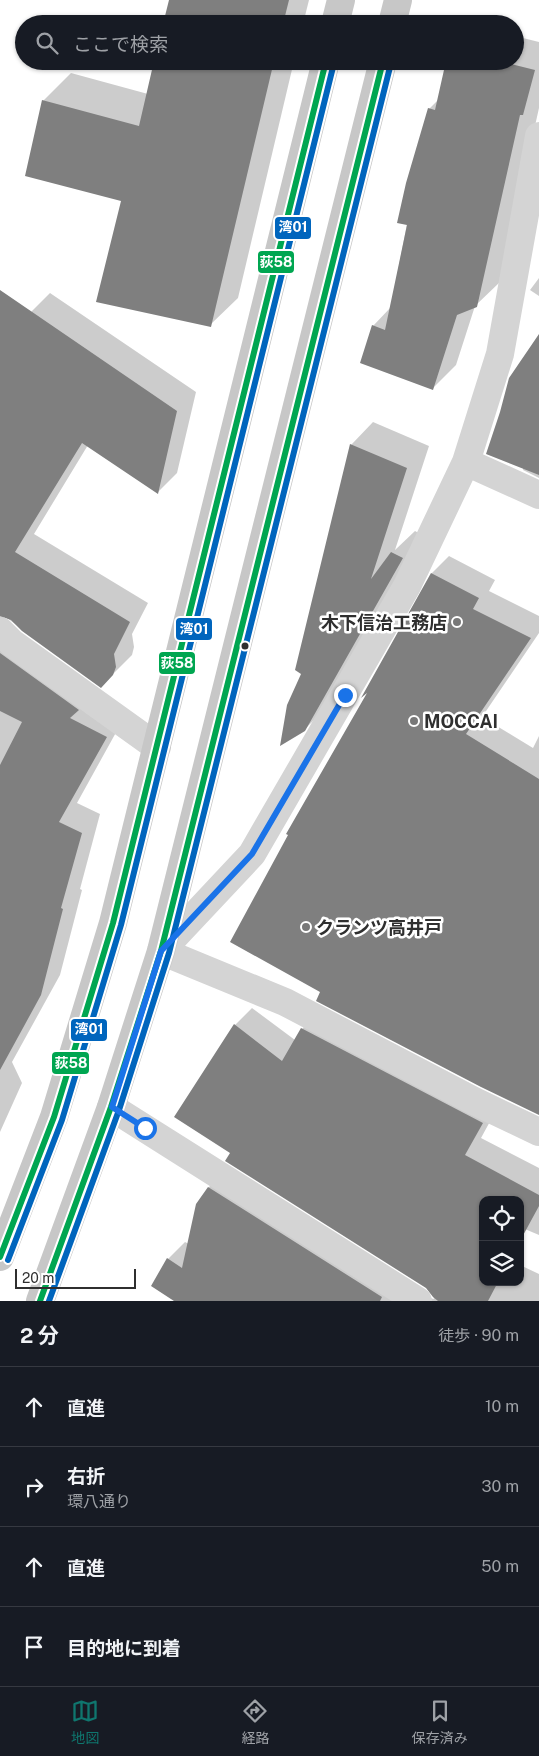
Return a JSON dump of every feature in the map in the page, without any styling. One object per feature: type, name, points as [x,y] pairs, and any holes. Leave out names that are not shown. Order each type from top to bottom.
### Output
[{"type":"main road","points":[[337,15],[341,0]]},
{"type":"main road","points":[[394,15],[398,0]]},
{"type":"main road","points":[[0,1257],[54,1117],[113,923],[324,70]]},
{"type":"main road","points":[[40,1301],[112,1107],[161,951],[381,70]]},
{"type":"street","points":[[539,136],[500,354],[466,462],[407,586],[252,854],[161,951],[286,1002],[474,1101],[539,1132]]},
{"type":"street","points":[[466,462],[539,495]]},
{"type":"street","points":[[0,631],[12,643],[157,747]]},
{"type":"street","points":[[112,1107],[418,1301]]},
{"type":"building","points":[[169,0],[289,0],[285,15],[165,15]]},
{"type":"building","points":[[524,67],[535,70],[523,115],[520,115],[477,307],[457,315],[433,390],[360,363],[372,325],[385,330],[407,225],[397,223],[406,183],[428,108],[435,110],[444,70],[524,70]]},
{"type":"building","points":[[152,70],[272,70],[211,327],[96,302],[121,201],[25,176],[42,100],[139,126]]},
{"type":"building","points":[[0,290],[177,411],[158,494],[82,443],[15,552],[130,622],[114,654],[116,667],[113,675],[101,688],[22,631],[11,620],[0,616]]},
{"type":"building","points":[[539,334],[539,475],[486,454],[509,378]]},
{"type":"building","points":[[350,444],[407,468],[371,579],[391,552],[403,558],[305,731],[280,746],[287,705],[301,674],[295,670]]},
{"type":"building","points":[[431,573],[479,598],[473,609],[531,638],[466,734],[539,779],[539,1115],[316,1001],[320,992],[230,942],[288,835],[286,834],[367,693],[361,698]]},
{"type":"building","points":[[0,653],[79,710],[70,718],[107,737],[59,822],[82,833],[61,908],[63,909],[41,995],[0,1070],[0,765],[22,722],[0,711]]},
{"type":"building","points":[[234,1024],[282,1061],[301,1028],[483,1123],[465,1155],[539,1195],[539,1206],[524,1234],[524,1196],[479,1196],[479,1286],[496,1286],[488,1301],[438,1301],[426,1288],[225,1161],[230,1153],[174,1117]]},
{"type":"building","points":[[208,1187],[382,1297],[380,1301],[174,1301],[151,1286],[167,1258],[182,1268],[196,1204]]},
{"type":"transit line","name":"荻58","points":[[0,1257],[54,1117],[113,923],[324,70]]},
{"type":"transit line","name":"湾01","points":[[8,1260],[62,1120],[121,925],[332,70]]},
{"type":"transit line","name":"荻58","points":[[40,1301],[111,1107],[161,951],[381,70]]},
{"type":"transit line","name":"湾01","points":[[49,1301],[119,1110],[169,953],[389,70]]},
{"type":"place","name":"木下信治工務店","points":[[457,622]]},
{"type":"place","name":"MOCCAI","points":[[414,721]]},
{"type":"place","name":"クランツ高井戸","points":[[306,927]]},
{"type":"route","points":[[145,1128],[112,1107],[161,951],[252,854],[345,695]]}]
